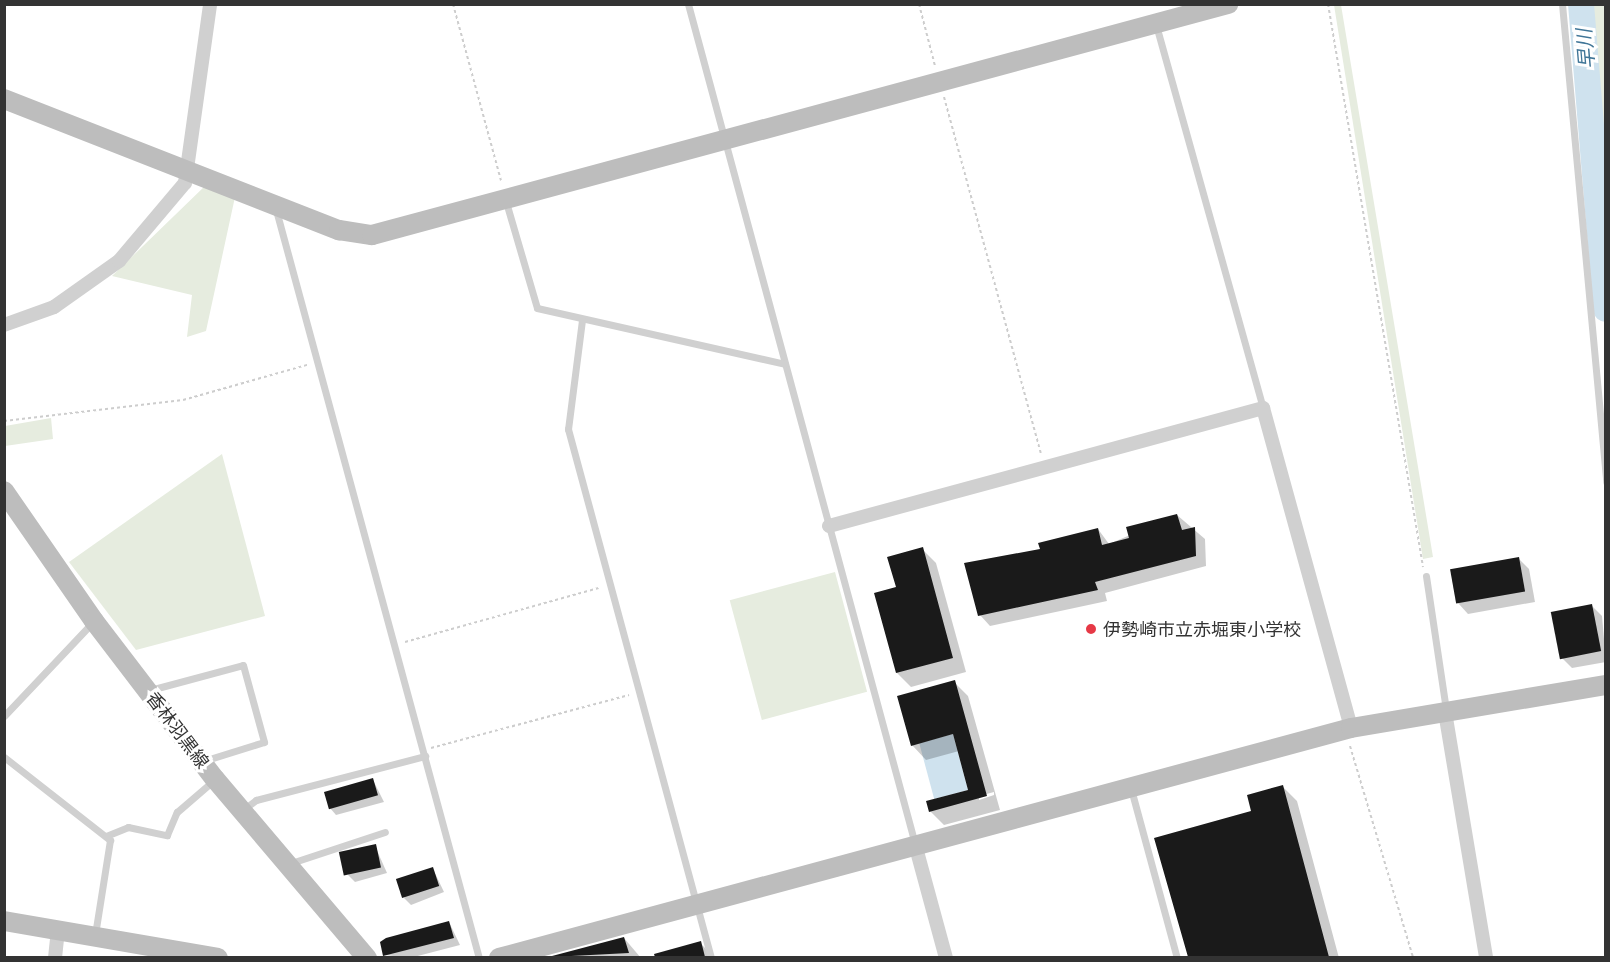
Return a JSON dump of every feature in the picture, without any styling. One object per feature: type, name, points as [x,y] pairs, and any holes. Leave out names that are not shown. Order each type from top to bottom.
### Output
[{"type":"street","points":[[4,325],[54,307],[119,261],[174,198],[188,172],[210,4]]},
{"type":"street","points":[[4,99],[275,207],[339,230],[372,235],[506,201],[724,139],[1228,4]]},
{"type":"street","points":[[829,526],[1046,469],[1263,408],[1351,728]]},
{"type":"street","name":"香林羽黒線","points":[[4,491],[94,621],[201,762],[240,811],[367,957]]},
{"type":"street","points":[[499,957],[1351,728],[1605,685]]},
{"type":"street","points":[[1445,712],[1486,957]]},
{"type":"street","points":[[915,844],[945,957]]},
{"type":"street","points":[[4,921],[95,935],[193,955],[218,957]]},
{"type":"street","points":[[55,957],[58,930]]},
{"type":"lane","points":[[688,4],[915,844]]},
{"type":"lane","points":[[1562,4],[1605,482]]},
{"type":"lane","points":[[1156,23],[1263,408]]},
{"type":"lane","points":[[506,201],[534,305],[582,320],[785,364]]},
{"type":"lane","points":[[275,207],[480,957]]},
{"type":"lane","points":[[582,320],[568,429],[711,957]]},
{"type":"lane","points":[[1426,576],[1445,712]]},
{"type":"lane","points":[[4,716],[94,621]]},
{"type":"lane","points":[[148,691],[243,665],[264,742],[201,762]]},
{"type":"lane","points":[[240,811],[256,800],[424,753]]},
{"type":"lane","points":[[4,757],[106,836],[111,847],[95,935]]},
{"type":"lane","points":[[106,836],[128,827],[167,835],[177,812],[215,779]]},
{"type":"lane","points":[[1130,786],[1178,957]]},
{"type":"lane","points":[[287,865],[385,832]]},
{"type":"path","points":[[453,4],[506,201]]},
{"type":"path","points":[[919,4],[1046,469]]},
{"type":"path","points":[[1328,4],[1426,576]]},
{"type":"path","points":[[4,421],[183,400],[318,362]]},
{"type":"path","points":[[395,645],[611,585]]},
{"type":"path","points":[[424,753],[640,692]]},
{"type":"path","points":[[1351,728],[1350,746],[1413,957]]},
{"type":"shaded area","points":[[1334,5],[1341,5],[1433,557],[1423,559]]},
{"type":"shaded area","points":[[1593,5],[1605,5],[1605,151]]},
{"type":"shaded area","points":[[206,185],[235,197],[206,331],[187,337],[192,295],[112,276]]},
{"type":"shaded area","points":[[51,418],[53,439],[5,446],[5,426]]},
{"type":"shaded area","points":[[222,454],[265,616],[136,650],[69,562]]},
{"type":"shaded area","points":[[835,572],[867,692],[762,720],[730,600]]},
{"type":"water","points":[[953,734],[968,790],[934,799],[919,743]]},
{"type":"building","points":[[1177,514],[1182,530],[1195,527],[1196,556],[1095,582],[1098,590],[978,616],[964,563],[1040,549],[1038,543],[1098,528],[1102,545],[1129,538],[1126,527]]},
{"type":"building","points":[[923,547],[953,658],[896,673],[874,593],[896,587],[887,557]]},
{"type":"building","points":[[1519,557],[1525,591],[1456,604],[1450,569]]},
{"type":"building","points":[[1592,604],[1601,651],[1560,659],[1551,612]]},
{"type":"building","points":[[955,680],[987,796],[929,812],[926,801],[968,790],[953,734],[911,746],[897,696]]},
{"type":"building","points":[[373,778],[378,795],[329,809],[324,792]]},
{"type":"building","points":[[1283,785],[1329,957],[1188,957],[1154,838],[1251,811],[1247,795]]},
{"type":"building","points":[[376,844],[381,867],[344,875],[339,852]]},
{"type":"building","points":[[433,867],[439,886],[402,898],[396,879]]},
{"type":"building","points":[[449,921],[454,938],[383,956],[380,942],[386,938]]},
{"type":"building","points":[[624,937],[629,953],[552,957],[552,956]]},
{"type":"building","points":[[701,941],[705,957],[655,957],[654,954]]},
{"type":"waterway","name":"早川","points":[[1581,4],[1606,309]]},
{"type":"place","name":"伊勢崎市立赤堀東小学校","points":[[1091,629]]}]
